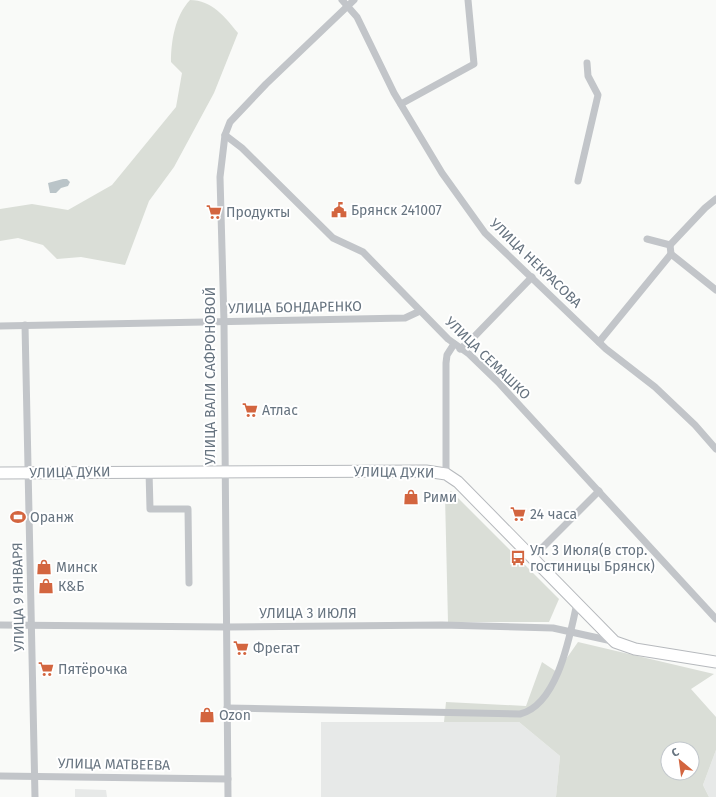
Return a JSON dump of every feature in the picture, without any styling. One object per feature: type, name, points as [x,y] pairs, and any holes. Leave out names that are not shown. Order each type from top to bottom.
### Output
[{"type":"main road","name":"УЛИЦА ДУКИ","points":[[0,473],[149,471],[426,471],[446,474],[458,482],[615,642],[635,648],[716,662]]},
{"type":"street","name":"УЛИЦА НЕКРАСОВА","points":[[342,0],[360,22],[401,104],[442,172],[477,223],[495,244],[532,277],[598,342],[655,386],[695,425],[716,449]]},
{"type":"street","name":"УЛИЦА ВАЛИ САФРОНОВОЙ","points":[[228,797],[224,472],[224,322],[220,177],[225,136],[230,122],[266,84],[354,0]]},
{"type":"street","points":[[401,104],[474,64],[468,0]]},
{"type":"street","points":[[578,180],[598,95],[588,76],[587,63]]},
{"type":"street","name":"УЛИЦА СЕМАШКО","points":[[225,136],[242,148],[333,238],[363,252],[454,344],[498,382],[716,619]]},
{"type":"street","points":[[716,200],[705,208],[670,245],[671,254],[716,290]]},
{"type":"street","points":[[647,239],[670,245]]},
{"type":"street","points":[[598,342],[671,254]]},
{"type":"street","points":[[460,349],[472,340],[532,277]]},
{"type":"street","name":"УЛИЦА БОНДАРЕНКО","points":[[0,326],[406,318],[420,311]]},
{"type":"street","name":"УЛИЦА 9 ЯНВАРЯ","points":[[25,325],[35,797]]},
{"type":"street","points":[[446,474],[446,363],[447,355],[454,344]]},
{"type":"street","points":[[149,471],[150,509],[188,509],[189,583]]},
{"type":"street","points":[[532,558],[599,491]]},
{"type":"street","points":[[227,708],[527,713],[548,693],[567,648],[577,603]]},
{"type":"street","name":"УЛИЦА 3 ИЮЛЯ","points":[[0,625],[226,627],[442,625],[553,628],[615,642]]},
{"type":"street","name":"УЛИЦА МАТВЕЕВА","points":[[0,776],[228,779]]},
{"type":"shaded area","points":[[190,0],[205,3],[217,10],[238,33],[214,93],[174,167],[149,201],[125,265],[81,257],[57,259],[43,245],[18,238],[0,241],[0,209],[32,204],[68,210],[112,185],[176,107],[182,73],[171,62],[173,37],[177,21]]},
{"type":"shaded area","points":[[67,179],[70,182],[68,186],[61,188],[56,193],[50,193],[48,183]]},
{"type":"shaded area","points":[[451,491],[559,599],[549,622],[448,622],[445,496]]},
{"type":"shaded area","points":[[578,642],[714,674],[691,689],[716,717],[716,750],[703,785],[709,797],[556,797],[560,756],[519,722],[444,722],[446,702],[526,706],[542,662],[557,672]]},
{"type":"shaded area","points":[[321,722],[519,722],[560,756],[556,797],[321,797]]},
{"type":"shaded area","points":[[716,750],[716,797],[709,797],[703,785]]},
{"type":"shaded area","points":[[75,789],[106,790],[107,797],[75,797]]},
{"type":"place","name":"Брянск 241007","points":[[339,210]]},
{"type":"place","name":"Продукты","points":[[214,212]]},
{"type":"place","name":"Атлас","points":[[250,410]]},
{"type":"place","name":"Рими","points":[[411,497]]},
{"type":"place","name":"24 часа","points":[[518,514]]},
{"type":"place","name":"Оранж","points":[[18,517]]},
{"type":"place","name":"Ул. 3 Июля(в стор. гостиницы Брянск)","points":[[518,558]]},
{"type":"place","name":"Минск","points":[[44,567]]},
{"type":"place","name":"К&Б","points":[[46,586]]},
{"type":"place","name":"Фрегат","points":[[241,648]]},
{"type":"place","name":"Пятёрочка","points":[[46,669]]},
{"type":"place","name":"Ozon","points":[[207,715]]}]
